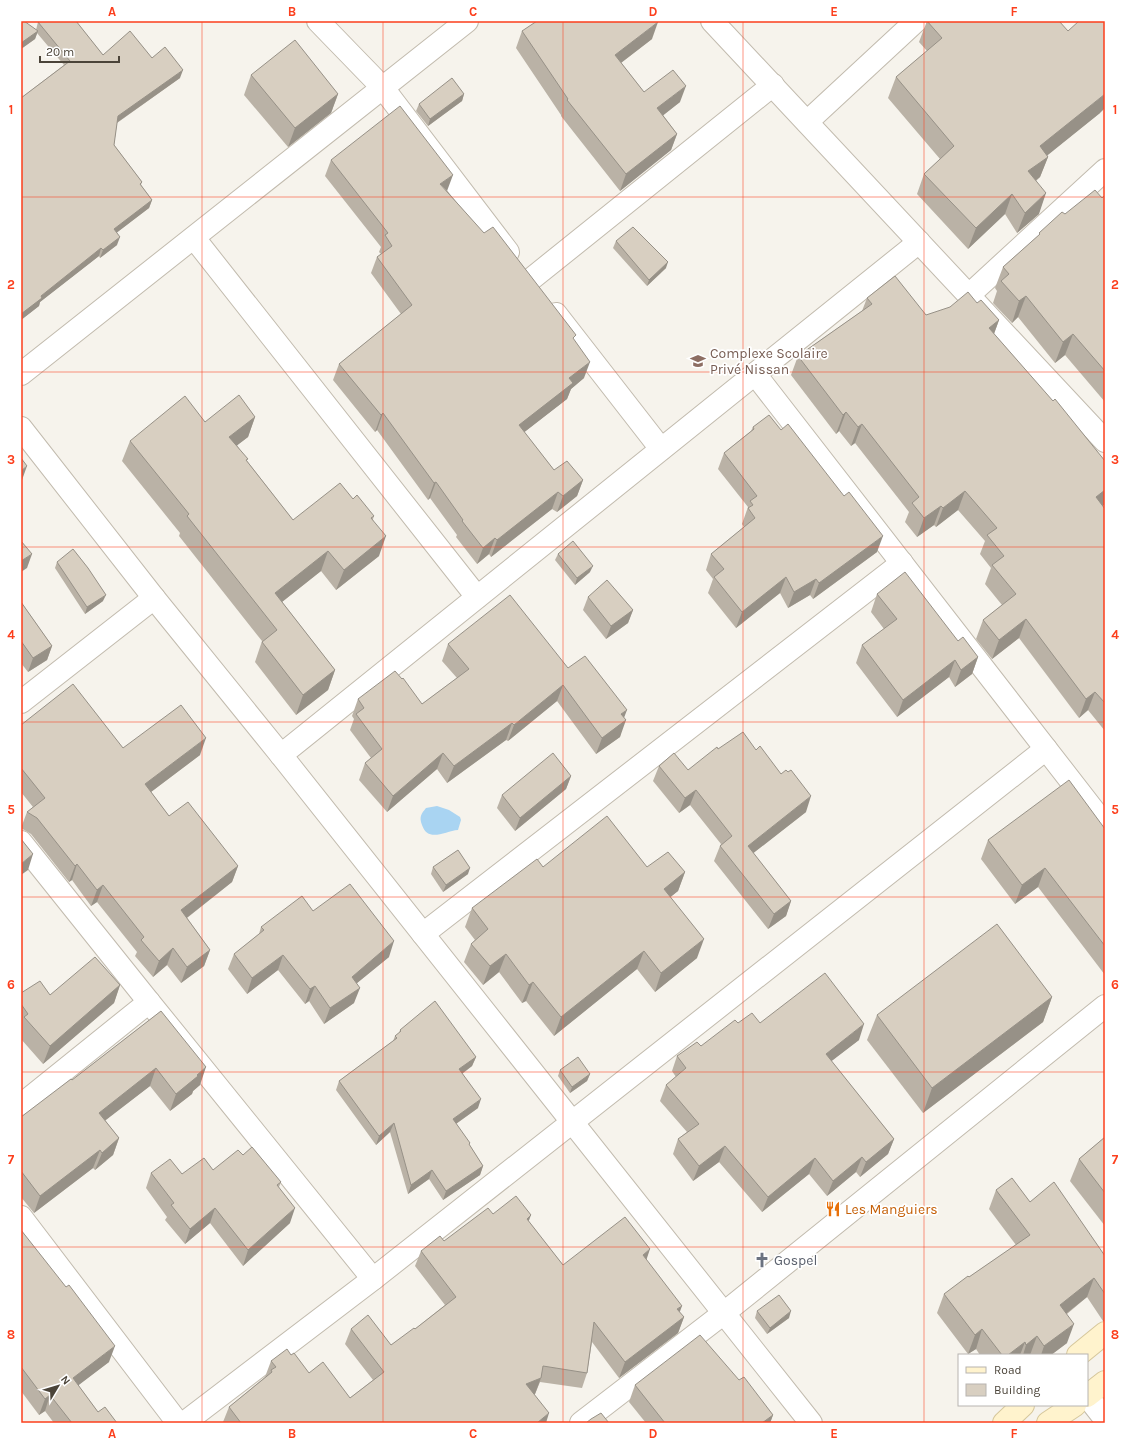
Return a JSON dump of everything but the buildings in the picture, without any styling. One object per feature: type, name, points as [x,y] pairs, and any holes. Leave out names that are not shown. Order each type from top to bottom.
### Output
[{"type":"street","points":[[318,21],[383,88],[661,449]]},
{"type":"street","points":[[21,374],[467,21]]},
{"type":"street","points":[[712,21],[1105,441]]},
{"type":"street","points":[[807,122],[916,21]]},
{"type":"street","points":[[538,290],[772,85]]},
{"type":"street","points":[[969,296],[1105,170]]},
{"type":"street","points":[[194,238],[477,597]]},
{"type":"street","points":[[281,755],[919,242]]},
{"type":"street","points":[[755,374],[1105,825]]},
{"type":"street","points":[[21,428],[154,598],[281,755],[811,1423]]},
{"type":"street","points":[[423,934],[902,563]]},
{"type":"street","points":[[21,702],[154,598]]},
{"type":"street","points":[[184,1423],[373,1279],[1046,749]]},
{"type":"street","points":[[21,842],[373,1279]]},
{"type":"street","points":[[21,1105],[149,1002]]},
{"type":"street","points":[[581,1423],[724,1313],[1105,1006]]},
{"type":"street","points":[[21,1217],[178,1423]]},
{"type":"street","points":[[1079,1354],[1105,1333]]},
{"type":"street","points":[[1088,1395],[1105,1382]]},
{"type":"street","points":[[1088,1397],[1105,1419]]},
{"type":"street","points":[[1004,1423],[1022,1406]]},
{"type":"street","points":[[1048,1423],[1073,1406]]},
{"type":"water","points":[[437,806],[449,810],[460,817],[461,820],[458,830],[437,835],[428,834],[422,825],[422,814],[426,808]]},
{"type":"place","name":"Complexe Scolaire Privé Nissan","points":[[698,361]]},
{"type":"place","name":"Les Manguiers","points":[[833,1209]]},
{"type":"place","name":"Gospel","points":[[762,1260]]}]
